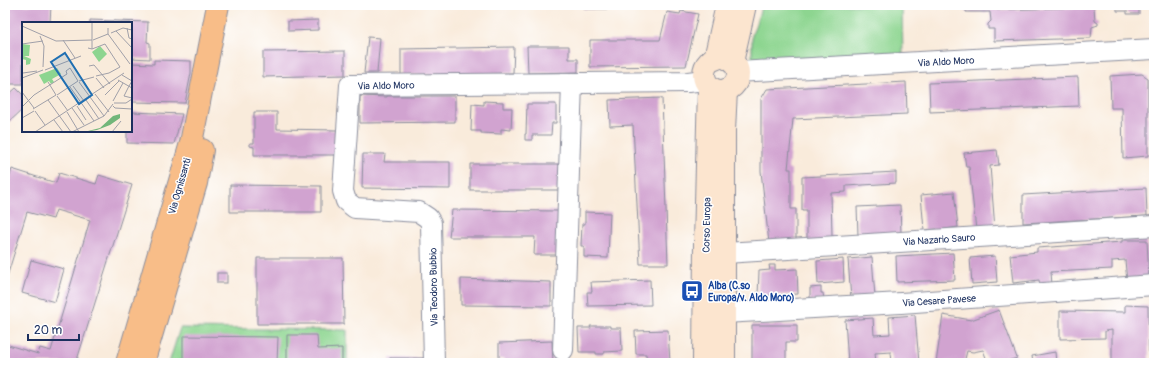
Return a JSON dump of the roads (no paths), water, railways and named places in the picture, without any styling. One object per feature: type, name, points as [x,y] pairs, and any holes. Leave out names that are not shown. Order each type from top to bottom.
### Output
[{"type":"main road","name":"Via Ognissanti","points":[[127,363],[191,143],[218,5]]},
{"type":"main road","name":"Via Ognissanti","points":[[143,363],[196,183],[229,5]]},
{"type":"main road","name":"Corso Europa","points":[[704,363],[705,242],[727,5]]},
{"type":"main road","name":"Corso Europa","points":[[724,363],[724,131],[721,75],[744,5]]},
{"type":"street","name":"Via Aldo Moro","points":[[424,214],[419,212],[355,208],[346,201],[343,191],[350,85],[688,82],[721,75],[1154,49]]},
{"type":"street","points":[[563,350],[572,83]]},
{"type":"street","name":"Via Teodoro Bubbio","points":[[424,214],[431,223],[432,228],[434,363]]},
{"type":"street","name":"Via Nazario Sauro","points":[[725,253],[1154,226]]},
{"type":"street","name":"Via Cesare Pavese","points":[[724,313],[1154,286]]},
{"type":"place","name":"Alba (C.so Europa/v. Aldo Moro)","points":[[692,291]]}]
